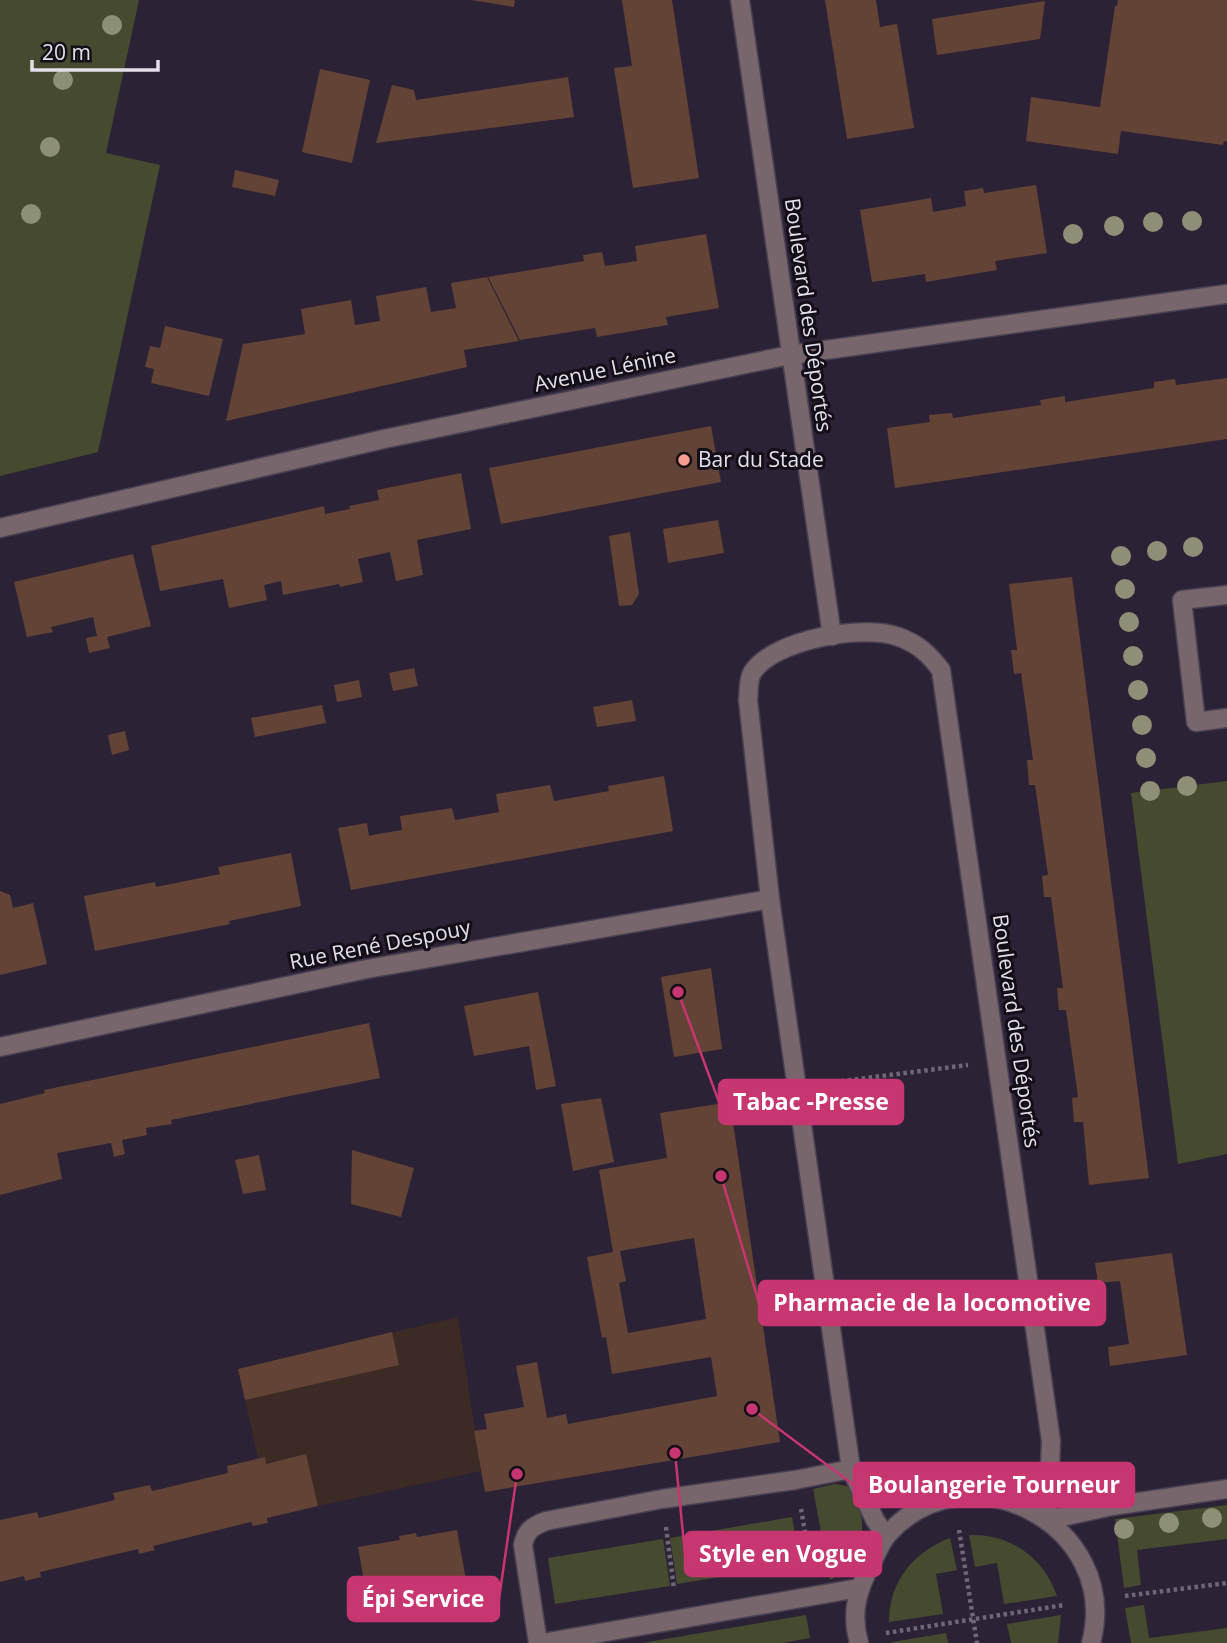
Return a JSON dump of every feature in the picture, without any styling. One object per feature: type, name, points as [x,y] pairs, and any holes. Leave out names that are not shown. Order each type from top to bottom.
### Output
[{"type":"street","name":"Boulevard des Déportés","points":[[740,0],[832,636]]},
{"type":"street","name":"Avenue Lénine","points":[[0,527],[384,439],[790,355],[1227,294]]},
{"type":"street","points":[[1227,595],[1182,600],[1196,722],[1227,718]]},
{"type":"street","name":"Boulevard des Déportés","points":[[886,1536],[875,1520],[851,1469],[795,1087],[770,899],[748,700],[751,675],[764,661],[803,640],[832,636],[896,636],[926,651],[941,670],[1051,1441],[1048,1520]]},
{"type":"street","name":"Rue René Despouy","points":[[0,1047],[367,969],[770,899]]},
{"type":"street","points":[[851,1469],[662,1499],[546,1521],[525,1534],[523,1545],[540,1643],[859,1588]]},
{"type":"street","points":[[1048,1520],[1112,1506],[1227,1489]]},
{"type":"street","points":[[858,1640],[855,1613],[859,1588],[886,1536],[927,1506],[954,1498],[988,1496],[1019,1504],[1048,1520],[1071,1542],[1086,1570],[1094,1600],[1094,1631],[1091,1643]]},
{"type":"path","points":[[795,1087],[997,1062]]},
{"type":"path","points":[[795,1480],[816,1594]]},
{"type":"path","points":[[954,1498],[977,1643]]},
{"type":"path","points":[[662,1499],[674,1589]]},
{"type":"path","points":[[858,1640],[1094,1600],[1227,1583]]},
{"type":"shaded area","points":[[458,1317],[481,1471],[318,1506],[306,1455],[266,1464],[265,1457],[258,1458],[238,1369]]},
{"type":"green space","points":[[0,0],[139,0],[106,153],[160,165],[98,452],[0,476]]},
{"type":"green space","points":[[1227,781],[1227,1154],[1178,1164],[1131,793]]},
{"type":"green space","points":[[835,1484],[847,1486],[855,1496],[861,1515],[862,1535],[852,1560],[830,1580],[813,1489]]},
{"type":"green space","points":[[1227,1505],[1227,1539],[1137,1550],[1141,1585],[1124,1588],[1115,1519]]},
{"type":"green space","points":[[792,1517],[800,1564],[677,1584],[670,1538]]},
{"type":"green space","points":[[969,1535],[998,1538],[1024,1550],[1044,1570],[1057,1596],[1004,1604],[997,1563],[975,1567]]},
{"type":"green space","points":[[950,1538],[957,1570],[936,1574],[943,1614],[889,1622],[893,1594],[906,1570],[925,1551]]},
{"type":"green space","points":[[663,1539],[670,1586],[555,1604],[548,1558]]},
{"type":"green space","points":[[1144,1605],[1149,1638],[1227,1628],[1227,1643],[1131,1643],[1125,1608]]},
{"type":"green space","points":[[806,1615],[810,1638],[782,1643],[642,1643]]},
{"type":"green space","points":[[1061,1615],[1058,1643],[1011,1643],[1007,1624]]},
{"type":"green space","points":[[946,1633],[948,1643],[892,1643],[892,1642]]},
{"type":"building","points":[[471,0],[515,0],[514,7]]},
{"type":"building","points":[[622,0],[672,0],[699,178],[633,188],[614,68],[632,66]]},
{"type":"building","points":[[825,0],[876,0],[880,27],[897,24],[914,128],[847,139]]},
{"type":"building","points":[[1118,0],[1227,0],[1227,142],[1224,141],[1223,145],[1121,131],[1118,154],[1026,141],[1031,97],[1100,107]]},
{"type":"building","points":[[1045,1],[1040,39],[937,55],[932,19]]},
{"type":"building","points":[[320,69],[370,80],[352,163],[302,152]]},
{"type":"building","points":[[568,77],[574,117],[376,143],[392,85],[414,90],[416,100]]},
{"type":"building","points":[[235,170],[279,180],[275,196],[232,187]]},
{"type":"building","points":[[1036,185],[1047,253],[995,261],[997,270],[926,282],[925,274],[872,282],[860,210],[931,198],[933,212],[966,206],[964,191],[983,188],[984,193]]},
{"type":"building","points":[[706,234],[719,308],[666,317],[668,325],[597,337],[595,328],[520,340],[488,277],[584,261],[583,255],[602,252],[605,266],[637,261],[635,246]]},
{"type":"building","points":[[487,277],[519,341],[464,350],[467,367],[226,421],[243,344],[305,334],[301,309],[351,300],[355,325],[380,321],[376,296],[426,287],[431,312],[456,308],[451,283]]},
{"type":"building","points":[[165,326],[223,339],[209,396],[151,383],[154,369],[145,367],[150,346],[160,348]]},
{"type":"building","points":[[1227,378],[1227,439],[895,488],[887,428],[930,422],[929,415],[952,413],[953,418],[1041,405],[1040,400],[1065,396],[1065,402],[1154,388],[1154,382],[1175,379],[1176,385]]},
{"type":"building","points":[[711,426],[721,482],[501,524],[489,468]]},
{"type":"building","points":[[461,473],[471,529],[417,540],[423,575],[396,581],[390,552],[358,559],[363,582],[283,595],[281,581],[264,585],[267,600],[229,608],[223,579],[160,591],[151,546],[324,506],[325,514],[350,509],[349,506],[379,500],[377,490]]},
{"type":"building","points":[[718,520],[724,553],[668,563],[663,529]]},
{"type":"building","points":[[630,532],[639,594],[632,605],[619,606],[609,536]]},
{"type":"building","points":[[133,554],[151,626],[107,637],[110,648],[89,653],[86,638],[97,636],[93,617],[51,627],[53,632],[27,637],[14,582]]},
{"type":"building","points":[[1072,577],[1149,1178],[1089,1185],[1083,1122],[1074,1122],[1072,1098],[1078,1097],[1066,1010],[1059,1010],[1057,988],[1063,988],[1051,897],[1044,897],[1042,876],[1048,875],[1035,785],[1029,785],[1027,760],[1033,760],[1021,673],[1014,674],[1011,650],[1017,650],[1009,584]]},
{"type":"building","points":[[414,668],[418,686],[393,691],[389,673]]},
{"type":"building","points":[[359,680],[362,697],[337,702],[334,685]]},
{"type":"building","points":[[632,700],[636,721],[597,727],[593,707]]},
{"type":"building","points":[[322,705],[326,723],[255,737],[251,718]]},
{"type":"building","points":[[125,731],[129,750],[112,755],[108,735]]},
{"type":"building","points":[[664,776],[673,831],[351,890],[338,828],[367,823],[369,836],[402,830],[400,816],[452,808],[455,820],[499,812],[496,794],[550,785],[554,801],[609,791],[608,786]]},
{"type":"building","points":[[291,853],[301,906],[229,921],[230,924],[95,951],[84,896],[155,882],[156,887],[220,874],[218,867]]},
{"type":"building","points":[[0,891],[10,895],[13,908],[33,903],[47,964],[0,975]]},
{"type":"building","points":[[711,968],[722,1049],[674,1057],[661,977]]},
{"type":"building","points":[[538,992],[556,1086],[536,1090],[529,1046],[474,1056],[464,1006]]},
{"type":"building","points":[[369,1023],[380,1078],[171,1120],[172,1124],[146,1128],[147,1135],[122,1140],[125,1154],[114,1157],[111,1143],[57,1153],[62,1179],[0,1195],[0,1104],[45,1093],[44,1090]]},
{"type":"building","points":[[601,1098],[614,1162],[573,1171],[561,1104]]},
{"type":"building","points":[[730,1102],[780,1442],[485,1492],[474,1431],[487,1429],[484,1414],[524,1407],[516,1366],[537,1362],[547,1418],[566,1414],[568,1424],[717,1396],[711,1357],[612,1374],[606,1337],[602,1338],[587,1257],[613,1252],[599,1170],[667,1158],[660,1113]],"holes":[[[694,1238],[706,1319],[628,1333],[619,1283],[626,1281],[620,1251]]]},
{"type":"building","points":[[352,1150],[414,1168],[401,1217],[351,1204]]},
{"type":"building","points":[[259,1155],[266,1190],[243,1194],[235,1160]]},
{"type":"building","points":[[1172,1253],[1187,1355],[1110,1366],[1108,1347],[1129,1344],[1120,1281],[1098,1283],[1095,1263]]},
{"type":"building","points":[[392,1332],[399,1365],[245,1400],[238,1369]]},
{"type":"building","points":[[306,1454],[318,1506],[267,1518],[268,1523],[253,1526],[251,1522],[153,1546],[155,1550],[139,1554],[138,1549],[40,1572],[41,1577],[25,1581],[24,1576],[0,1582],[0,1520],[37,1512],[39,1518],[115,1500],[113,1493],[150,1485],[152,1491],[228,1473],[227,1466],[265,1457],[266,1464]]},
{"type":"building","points":[[457,1530],[466,1580],[367,1597],[358,1547],[400,1540],[399,1536],[416,1533],[417,1537]]},
{"type":"place","name":"Bar du Stade","points":[[684,460]]},
{"type":"place","name":"Tabac -Presse","points":[[678,992]]},
{"type":"place","name":"Pharmacie de la locomotive","points":[[721,1176]]},
{"type":"place","name":"Boulangerie Tourneur","points":[[752,1409]]},
{"type":"place","name":"Style en Vogue","points":[[675,1453]]},
{"type":"place","name":"Épi Service","points":[[517,1474]]}]
